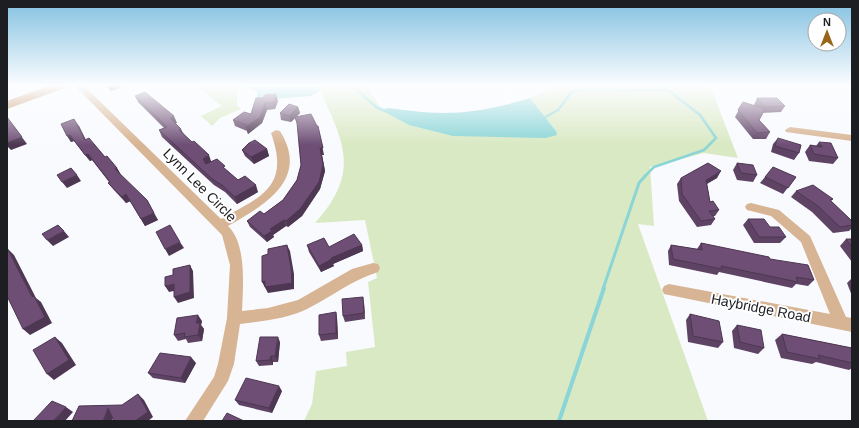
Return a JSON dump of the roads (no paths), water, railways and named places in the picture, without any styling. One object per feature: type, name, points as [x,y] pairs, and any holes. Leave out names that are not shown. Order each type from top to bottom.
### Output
[{"type":"street","name":"Lynn Lee Circle","points":[[98,105],[228,233],[237,265],[234,318],[226,364],[220,381],[193,421]]},
{"type":"street","points":[[790,130],[852,138]]},
{"type":"street","points":[[220,225],[263,200],[280,181],[284,174],[282,146],[276,133]]},
{"type":"street","points":[[751,207],[775,213],[806,239],[846,324]]},
{"type":"street","points":[[234,318],[268,314],[301,305],[357,273],[373,268]]},
{"type":"street","name":"Haybridge Road","points":[[669,290],[846,324]]},
{"type":"water","points":[[505,105],[535,105],[556,131],[557,135],[545,138],[453,136],[409,125],[381,110],[388,108],[436,113],[454,113]]},
{"type":"waterway","points":[[374,105],[385,111]]},
{"type":"waterway","points":[[542,119],[558,110],[562,105]]},
{"type":"waterway","points":[[646,175],[654,167],[704,150],[716,138],[700,115],[687,105]]},
{"type":"waterway","points":[[603,289],[639,183],[646,175]]},
{"type":"waterway","points":[[559,421],[604,288]]}]
